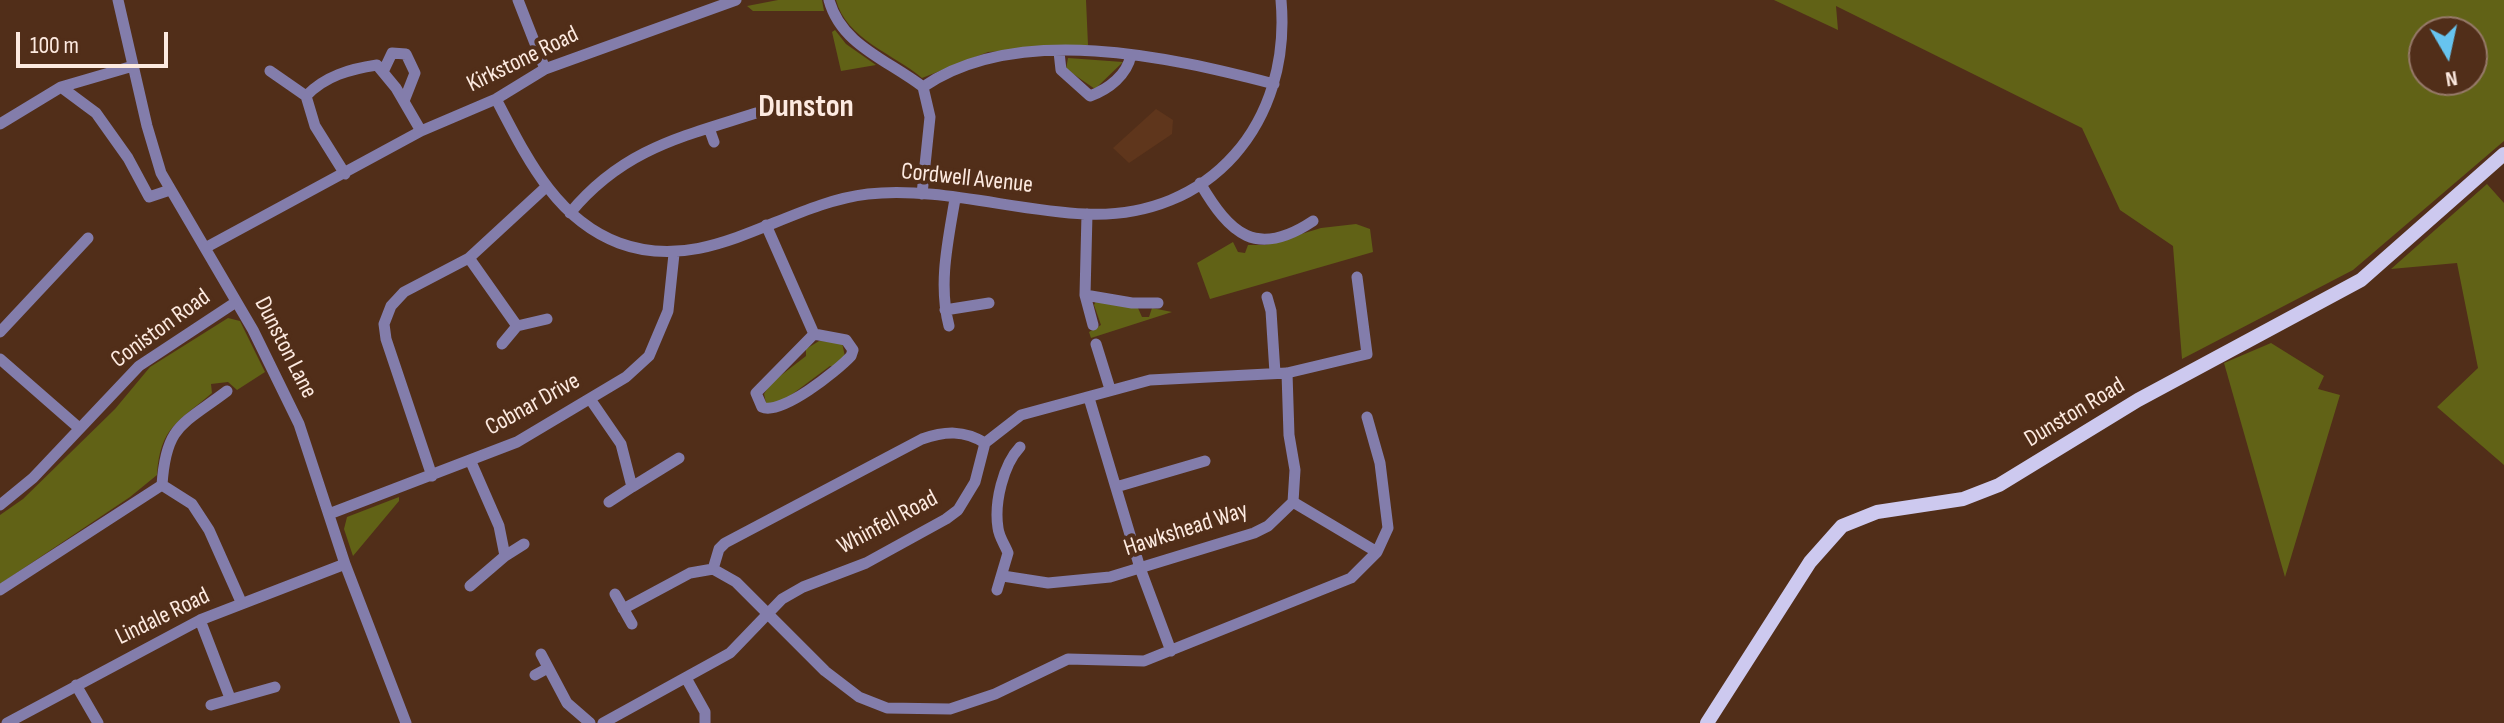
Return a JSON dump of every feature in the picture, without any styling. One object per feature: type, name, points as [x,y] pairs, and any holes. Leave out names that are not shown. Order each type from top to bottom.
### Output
[{"type":"main road","name":"Dunston Road","points":[[1707,723],[1810,562],[1842,526],[1877,512],[1963,499],[1999,485],[2138,400],[2361,280],[2504,154]]},
{"type":"street","name":"Dunston Lane","points":[[118,0],[147,126],[170,190],[236,302],[299,424],[345,564],[406,723]]},
{"type":"street","points":[[518,0],[545,69]]},
{"type":"street","name":"Kirkstone Road","points":[[205,248],[421,131],[496,99],[545,69],[736,0]]},
{"type":"street","points":[[829,0],[834,17],[844,33],[923,87],[930,117],[922,194]]},
{"type":"street","name":"Cordwell Avenue","points":[[496,99],[546,187],[570,213],[590,229],[619,243],[674,254],[724,244],[766,225],[850,196],[891,192],[1087,214],[1141,209],[1175,199],[1229,165],[1248,141],[1274,84],[1282,39],[1281,0]]},
{"type":"street","points":[[923,87],[943,73],[993,56],[1059,52],[1167,60],[1274,84]]},
{"type":"street","points":[[1059,52],[1061,70],[1090,96],[1119,78],[1131,55]]},
{"type":"street","points":[[383,72],[392,53],[406,54],[415,73],[404,101]]},
{"type":"street","points":[[306,96],[319,82],[355,68],[377,65],[404,101],[421,131]]},
{"type":"street","points":[[0,124],[61,87],[133,66]]},
{"type":"street","points":[[270,71],[306,96],[315,126],[345,174]]},
{"type":"street","points":[[61,87],[96,113],[128,158],[149,197],[170,190]]},
{"type":"street","points":[[570,213],[619,164],[649,149],[756,113]]},
{"type":"street","points":[[709,128],[714,142]]},
{"type":"street","points":[[1200,183],[1214,208],[1237,234],[1255,241],[1300,230],[1313,221]]},
{"type":"street","points":[[432,476],[386,339],[384,324],[391,306],[404,292],[469,258],[546,187]]},
{"type":"street","points":[[949,326],[945,310],[945,266],[955,199]]},
{"type":"street","points":[[1087,214],[1085,295],[1093,325]]},
{"type":"street","points":[[766,225],[814,334]]},
{"type":"street","points":[[0,332],[88,238]]},
{"type":"street","name":"Cobnar Drive","points":[[329,514],[517,442],[626,377],[649,356],[668,311],[674,254]]},
{"type":"street","points":[[469,258],[517,326]]},
{"type":"street","points":[[713,569],[719,549],[725,543],[922,439],[950,432],[972,435],[985,443],[1021,415],[1089,398],[1110,389],[1200,376],[1281,373],[1367,354],[1357,277]]},
{"type":"street","points":[[1085,295],[1132,303],[1158,303]]},
{"type":"street","points":[[1267,297],[1295,470],[1293,502],[1377,552]]},
{"type":"street","name":"Coniston Road","points":[[0,505],[33,478],[139,366],[236,302]]},
{"type":"street","points":[[945,310],[989,303]]},
{"type":"street","points":[[502,344],[517,326],[547,319]]},
{"type":"street","points":[[814,334],[846,340],[853,350],[851,356],[819,383],[778,409],[762,407],[756,393],[814,334]]},
{"type":"street","points":[[1096,344],[1110,389]]},
{"type":"street","points":[[0,359],[79,428]]},
{"type":"street","points":[[162,485],[164,451],[173,432],[227,391]]},
{"type":"street","points":[[1089,398],[1140,568],[1171,651]]},
{"type":"street","points":[[590,399],[621,444],[632,487]]},
{"type":"street","points":[[623,609],[690,573],[713,569],[736,582],[844,688],[871,703],[905,710],[950,709],[995,694],[1068,659],[1144,661],[1219,628],[1335,586],[1364,568],[1377,552],[1388,528],[1380,463],[1367,417]]},
{"type":"street","name":"Whinfell Road","points":[[603,723],[730,653],[767,614],[803,587],[866,563],[958,510],[975,482],[985,443]]},
{"type":"street","points":[[997,590],[1008,553],[998,531],[1000,497],[1006,469],[1020,447]]},
{"type":"street","points":[[609,502],[679,458]]},
{"type":"street","points":[[1116,487],[1205,461]]},
{"type":"street","points":[[471,462],[499,526],[505,556]]},
{"type":"street","points":[[0,590],[162,485]]},
{"type":"street","points":[[162,485],[192,504],[209,530],[242,604]]},
{"type":"street","name":"Hawkshead Way","points":[[1003,576],[1023,581],[1074,583],[1140,568],[1254,533],[1268,526],[1293,502]]},
{"type":"street","points":[[470,586],[524,544]]},
{"type":"street","name":"Lindale Road","points":[[7,723],[200,620],[345,564]]},
{"type":"street","points":[[615,594],[632,624]]},
{"type":"street","points":[[200,620],[230,698]]},
{"type":"street","points":[[541,654],[567,703],[590,723]]},
{"type":"street","points":[[535,675],[548,668]]},
{"type":"street","points":[[686,678],[705,712],[705,723]]},
{"type":"street","points":[[76,685],[98,723]]},
{"type":"street","points":[[211,705],[275,687]]},
{"type":"shaded area","points":[[778,0],[822,0],[824,11],[753,11],[747,6]]},
{"type":"shaded area","points":[[836,0],[1086,0],[1088,45],[988,52],[922,78],[860,35],[841,14]]},
{"type":"shaded area","points":[[1774,0],[2504,0],[2504,141],[2353,270],[2182,359],[2173,246],[2120,210],[2082,128],[1836,6],[1838,30]]},
{"type":"shaded area","points":[[835,30],[846,44],[876,65],[841,71],[832,32]]},
{"type":"shaded area","points":[[1068,58],[1123,62],[1095,89],[1066,69]]},
{"type":"shaded area","points":[[1156,109],[1173,120],[1172,134],[1129,163],[1113,148]]},
{"type":"shaded area","points":[[2487,184],[2504,203],[2504,465],[2437,407],[2478,368],[2457,263],[2391,269]]},
{"type":"shaded area","points":[[1356,224],[1370,229],[1373,252],[1210,299],[1197,263],[1233,242],[1238,252],[1245,253],[1248,245],[1265,245],[1321,228]]},
{"type":"shaded area","points":[[1096,301],[1138,308],[1142,317],[1149,317],[1152,308],[1172,312],[1091,338],[1089,332],[1101,325],[1094,305]]},
{"type":"shaded area","points":[[228,318],[240,321],[265,372],[237,390],[228,382],[211,384],[212,393],[180,419],[167,436],[157,475],[130,497],[0,584],[0,515],[23,499],[115,409],[150,367]]},
{"type":"shaded area","points":[[819,341],[842,342],[845,357],[779,404],[766,403],[764,394],[771,383],[806,356],[806,349]]},
{"type":"shaded area","points":[[2271,343],[2324,376],[2318,389],[2340,395],[2285,577],[2224,363]]},
{"type":"shaded area","points":[[399,497],[399,501],[353,556],[344,529],[347,517]]},
{"type":"district","name":"Dunston","points":[[806,108]]}]
